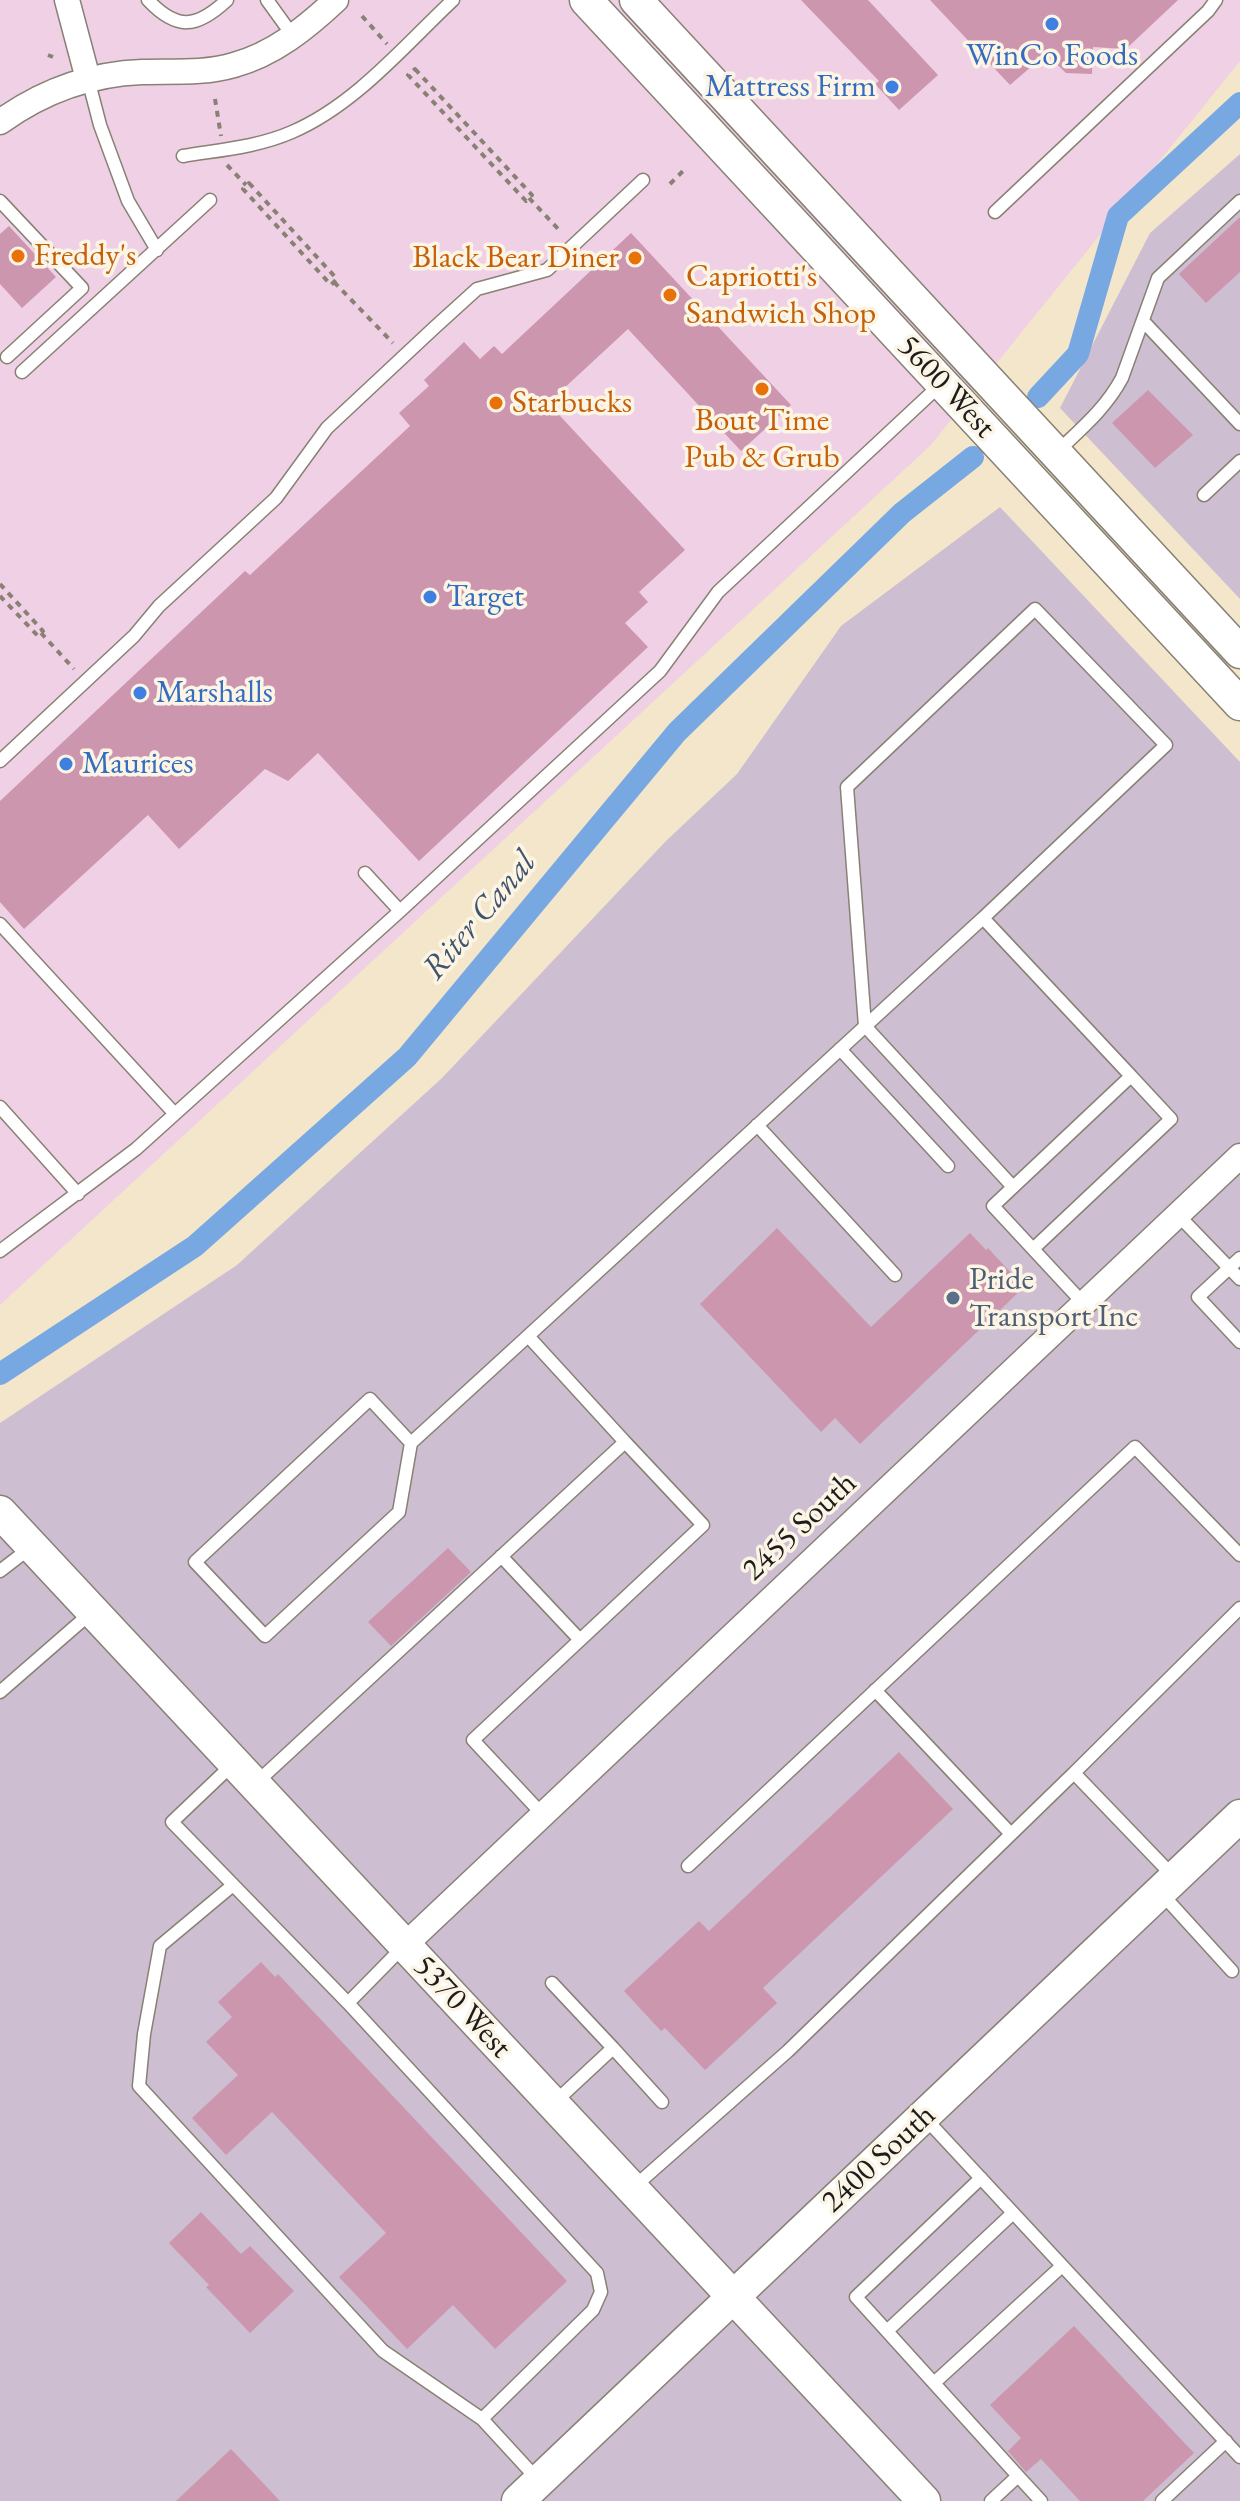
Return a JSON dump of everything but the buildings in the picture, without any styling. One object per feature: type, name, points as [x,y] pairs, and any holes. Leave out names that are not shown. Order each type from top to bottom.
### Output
[{"type":"street","points":[[67,0],[88,79]]},
{"type":"street","points":[[0,122],[49,93],[88,79],[127,73],[215,70],[255,58],[293,36],[336,0]]},
{"type":"street","name":"5600 West","points":[[586,0],[1238,699]]},
{"type":"street","name":"5600 West","points":[[634,3],[1240,652]]},
{"type":"street","name":"2455 South","points":[[405,1945],[1240,1156]]},
{"type":"street","name":"5370 West","points":[[0,1512],[924,2501]]},
{"type":"street","name":"2400 South","points":[[528,2491],[1240,1816]]},
{"type":"lane","points":[[148,0],[163,16],[176,22],[190,23],[205,18],[227,0]]},
{"type":"lane","points":[[267,0],[293,36]]},
{"type":"lane","points":[[183,156],[260,143],[292,132],[320,117],[368,80],[453,0]]},
{"type":"lane","points":[[995,212],[1208,11],[1216,0]]},
{"type":"lane","points":[[88,79],[100,125],[128,201],[157,250]]},
{"type":"lane","points":[[0,761],[134,636],[159,606],[276,498],[327,428],[477,289],[547,270],[643,180]]},
{"type":"lane","points":[[22,372],[210,200]]},
{"type":"lane","points":[[0,201],[82,288],[7,357]]},
{"type":"lane","points":[[1056,453],[1097,415],[1115,393],[1158,278],[1240,201]]},
{"type":"lane","points":[[1143,321],[1240,424]]},
{"type":"lane","points":[[0,1251],[136,1149],[400,911],[660,671],[718,592],[943,383]]},
{"type":"lane","points":[[1204,495],[1240,461]]},
{"type":"lane","points":[[411,1443],[370,1399],[195,1562],[265,1636],[399,1512],[411,1443],[757,1125],[865,1026],[983,918],[1166,745],[1035,609],[847,787],[865,1026],[1013,1187]]},
{"type":"lane","points":[[365,873],[400,911]]},
{"type":"lane","points":[[983,918],[1171,1119],[1033,1249]]},
{"type":"lane","points":[[0,924],[174,1113]]},
{"type":"lane","points":[[840,1049],[948,1166]]},
{"type":"lane","points":[[1084,1304],[993,1206],[1131,1076]]},
{"type":"lane","points":[[0,1107],[78,1194]]},
{"type":"lane","points":[[757,1125],[895,1275]]},
{"type":"lane","points":[[1178,1215],[1240,1279]]},
{"type":"lane","points":[[1240,1258],[1198,1297],[1240,1342]]},
{"type":"lane","points":[[528,1336],[703,1525],[473,1740],[543,1815]]},
{"type":"lane","points":[[482,2419],[593,2310],[599,2301],[601,2283],[592,2264],[348,2003],[172,1822],[244,1774],[501,1556],[625,1442]]},
{"type":"lane","points":[[688,1866],[1135,1447],[1240,1555]]},
{"type":"lane","points":[[0,1571],[32,1546]]},
{"type":"lane","points":[[501,1556],[580,1640]]},
{"type":"lane","points":[[632,2189],[788,2051],[1240,1608]]},
{"type":"lane","points":[[0,1692],[93,1611]]},
{"type":"lane","points":[[875,1690],[1011,1834]]},
{"type":"lane","points":[[1074,1773],[1167,1885],[1232,1971]]},
{"type":"lane","points":[[233,1885],[160,1946],[144,2034],[139,2086],[383,2351],[482,2419],[528,2491]]},
{"type":"lane","points":[[348,2003],[405,1945]]},
{"type":"lane","points":[[552,1983],[662,2102]]},
{"type":"lane","points":[[552,2104],[613,2048]]},
{"type":"lane","points":[[924,2117],[1240,2457]]},
{"type":"lane","points":[[981,2178],[856,2297],[1041,2501]]},
{"type":"lane","points":[[887,2331],[1013,2213]]},
{"type":"lane","points":[[934,2383],[1062,2266]]},
{"type":"lane","points":[[1162,2501],[1226,2441]]},
{"type":"lane","points":[[991,2501],[1018,2476]]},
{"type":"path","points":[[362,16],[388,45]]},
{"type":"path","points":[[415,69],[532,195],[529,198],[526,201],[408,75],[415,69]]},
{"type":"path","points":[[215,99],[221,136]]},
{"type":"path","points":[[226,163],[247,186],[249,183],[337,279],[334,282],[394,345]]},
{"type":"path","points":[[670,184],[687,167]]},
{"type":"path","points":[[529,198],[561,232]]},
{"type":"path","points":[[0,584],[74,669]]},
{"type":"path","points":[[0,596],[38,636],[41,633]]},
{"type":"shaded area","points":[[0,0],[1240,0],[1240,61],[930,446],[0,1305]]},
{"type":"shaded area","points":[[1240,154],[1240,599],[1060,408],[1150,233]]},
{"type":"shaded area","points":[[1000,507],[1240,762],[1240,2501],[0,2501],[0,1423],[237,1265],[442,1078],[666,841],[737,774],[841,626]]},
{"type":"waterway","name":"Riter Canal","points":[[1038,397],[1078,354],[1118,216],[1240,103]]},
{"type":"waterway","name":"Riter Canal","points":[[0,1374],[195,1246],[407,1057],[677,732],[902,513],[973,457]]},
{"type":"place","name":"WinCo Foods","points":[[1052,24]]},
{"type":"place","name":"Mattress Firm","points":[[892,87]]},
{"type":"place","name":"Freddy's","points":[[18,256]]},
{"type":"place","name":"Black Bear Diner","points":[[635,258]]},
{"type":"place","name":"Capriotti's Sandwich Shop","points":[[670,295]]},
{"type":"place","name":"Bout Time Pub & Grub","points":[[762,389]]},
{"type":"place","name":"Starbucks","points":[[496,403]]},
{"type":"place","name":"Target","points":[[430,597]]},
{"type":"place","name":"Marshalls","points":[[140,693]]},
{"type":"place","name":"Maurices","points":[[66,764]]},
{"type":"place","name":"Pride Transport Inc","points":[[953,1298]]}]
